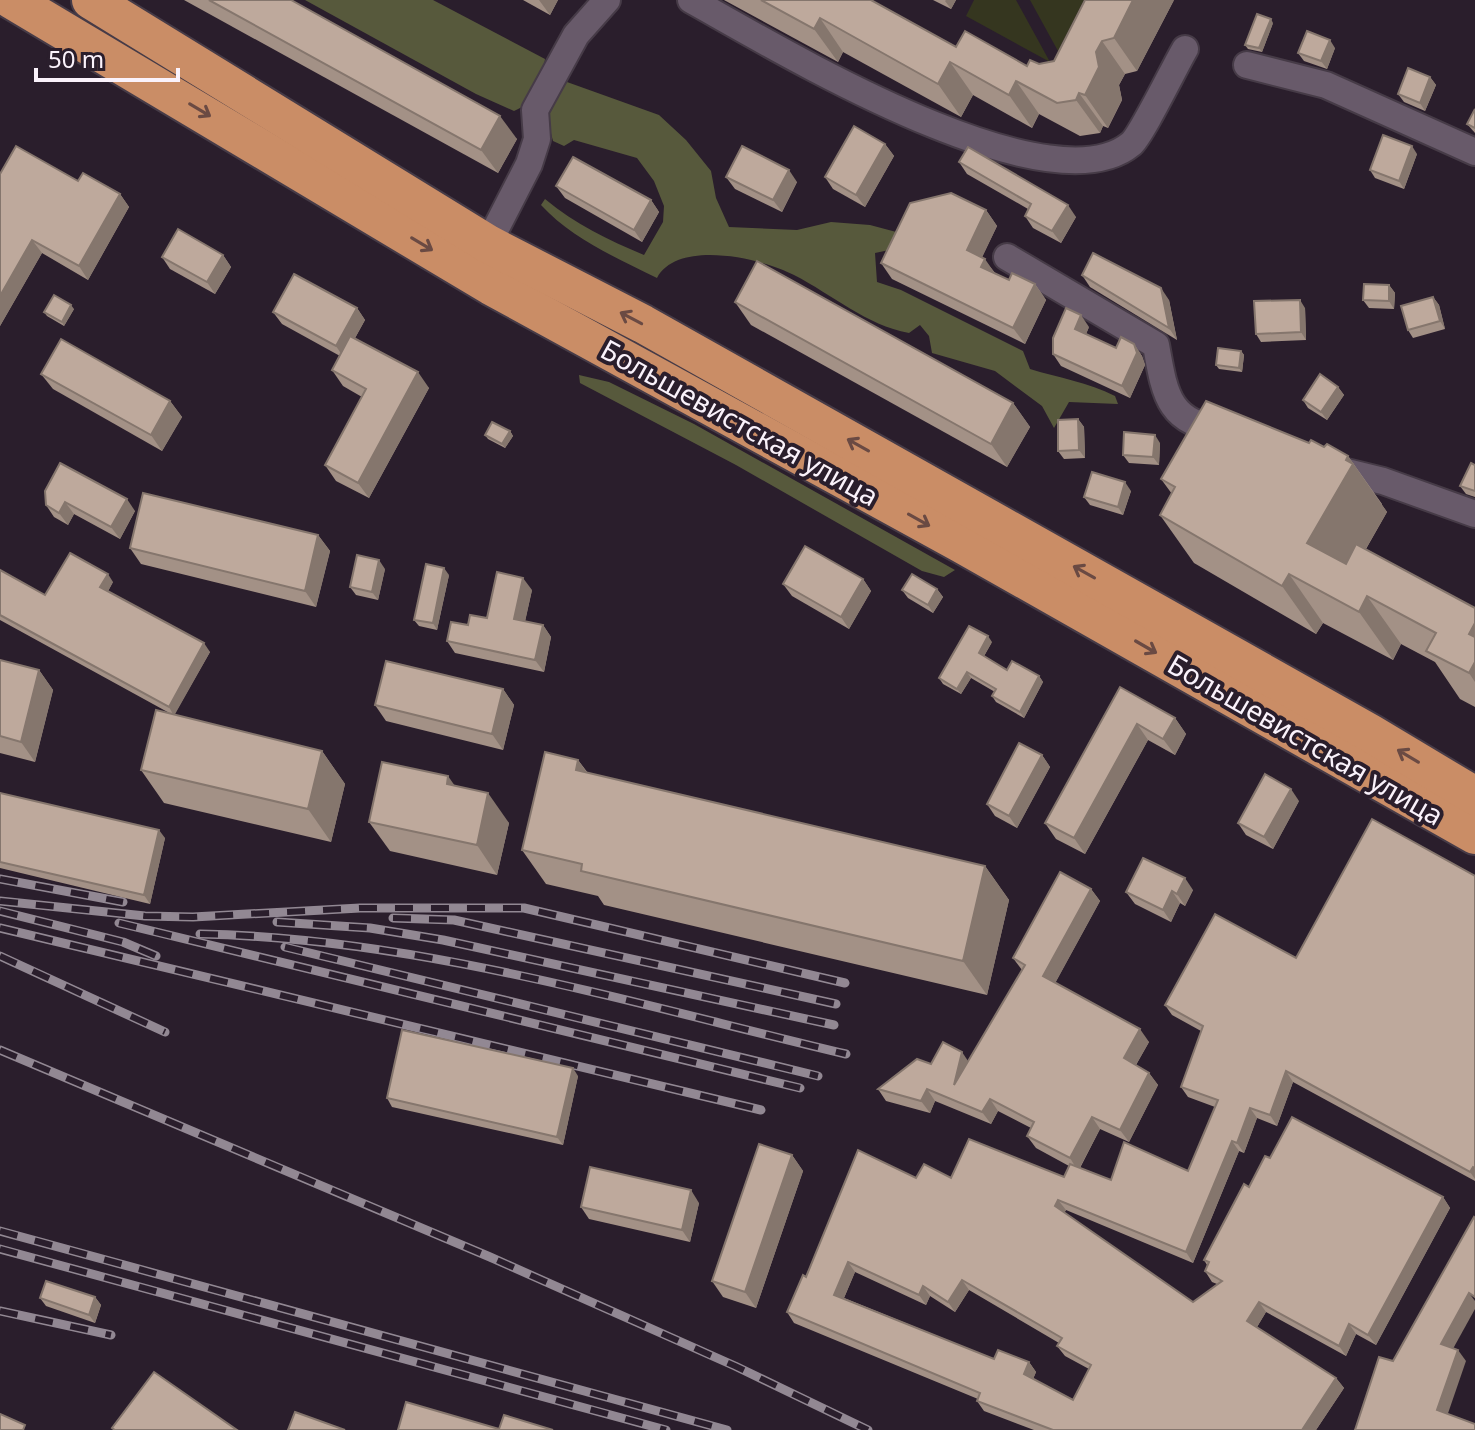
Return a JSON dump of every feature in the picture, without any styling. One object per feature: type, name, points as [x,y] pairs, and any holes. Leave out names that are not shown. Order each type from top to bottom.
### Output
[{"type":"highway","name":"Большевистская улица","points":[[12,0],[491,286],[1012,572],[1475,835]]},
{"type":"highway","name":"Большевистская улица","points":[[91,0],[488,244],[670,340],[1357,725],[1475,796]]},
{"type":"street","points":[[488,244],[529,164],[537,139],[535,110],[576,35],[607,0]]},
{"type":"street","points":[[691,0],[821,72],[980,145],[1052,160],[1099,158],[1132,144],[1185,49]]},
{"type":"street","points":[[1247,65],[1326,85],[1475,152]]},
{"type":"street","points":[[1007,257],[1156,345],[1177,414],[1196,427],[1250,437]]},
{"type":"street","points":[[1304,458],[1475,514]]},
{"type":"green space","points":[[305,0],[433,0],[545,59],[540,83],[528,102],[514,111],[476,94]]},
{"type":"green space","points":[[974,0],[1016,0],[1050,62],[966,16]]},
{"type":"green space","points":[[1030,0],[1084,0],[1058,51]]},
{"type":"green space","points":[[567,82],[659,115],[686,140],[711,171],[716,198],[729,227],[797,230],[831,222],[870,225],[900,233],[894,249],[875,253],[877,282],[901,290],[1023,351],[1030,369],[1105,391],[1115,396],[1118,404],[1069,402],[1054,428],[1042,406],[995,371],[932,353],[929,336],[920,325],[909,333],[878,323],[780,269],[742,258],[701,255],[668,266],[657,278],[596,247],[553,217],[541,205],[545,199],[592,231],[644,255],[663,222],[664,206],[654,181],[637,158],[574,140],[564,146],[553,141],[545,111]]},
{"type":"green space","points":[[579,375],[609,382],[694,424],[955,570],[944,577],[922,571],[736,465],[580,383]]},
{"type":"building","points":[[209,0],[291,0],[500,116],[481,150]]},
{"type":"building","points":[[761,0],[871,0],[956,47],[965,31],[1027,66],[1030,60],[1039,64],[1054,61],[1085,0],[1133,0],[1114,38],[1102,41],[1096,52],[1099,67],[1085,95],[1079,93],[1076,100],[1057,103],[1016,81],[1009,95],[950,62],[938,84],[820,18],[814,29]]},
{"type":"building","points":[[1257,14],[1271,19],[1259,48],[1245,45]]},
{"type":"building","points":[[1307,31],[1330,40],[1321,61],[1298,53]]},
{"type":"building","points":[[1408,68],[1430,77],[1420,103],[1398,94]]},
{"type":"building","points":[[1475,109],[1475,128],[1467,124]]},
{"type":"building","points":[[854,126],[885,144],[856,195],[825,177]]},
{"type":"building","points":[[1383,135],[1412,146],[1399,181],[1370,170]]},
{"type":"building","points":[[16,146],[78,181],[83,173],[120,194],[79,266],[32,240],[0,296],[0,174]]},
{"type":"building","points":[[742,146],[789,170],[773,200],[726,177]]},
{"type":"building","points":[[968,147],[1068,205],[1052,231],[1025,216],[1031,204],[959,162]]},
{"type":"building","points":[[573,157],[651,200],[634,230],[556,186]]},
{"type":"building","points":[[951,193],[986,210],[967,250],[985,259],[981,267],[1009,280],[1012,273],[1035,284],[1013,328],[881,263],[910,203]]},
{"type":"building","points":[[178,229],[223,255],[207,282],[162,257]]},
{"type":"building","points":[[1093,253],[1161,288],[1169,328],[1082,275]]},
{"type":"building","points":[[757,261],[1013,403],[991,444],[735,302]]},
{"type":"building","points":[[294,274],[357,308],[336,346],[273,312]]},
{"type":"building","points":[[1364,284],[1389,285],[1389,301],[1363,300]]},
{"type":"building","points":[[54,295],[71,305],[62,322],[44,312]]},
{"type":"building","points":[[1433,297],[1440,321],[1408,330],[1401,306]]},
{"type":"building","points":[[1300,300],[1301,332],[1256,334],[1254,301]]},
{"type":"building","points":[[1066,308],[1081,315],[1075,329],[1116,348],[1121,337],[1134,344],[1137,353],[1122,386],[1053,354],[1053,338]]},
{"type":"building","points":[[350,336],[418,372],[358,483],[325,465],[366,389],[332,370]]},
{"type":"building","points":[[61,339],[170,401],[151,435],[41,374]]},
{"type":"building","points":[[1218,348],[1241,351],[1239,368],[1216,365]]},
{"type":"building","points":[[1320,374],[1338,387],[1321,412],[1303,400]]},
{"type":"building","points":[[1206,401],[1309,443],[1311,440],[1324,447],[1327,444],[1348,456],[1346,460],[1353,464],[1307,543],[1346,564],[1356,544],[1475,608],[1475,623],[1469,634],[1475,637],[1475,662],[1469,673],[1426,651],[1436,633],[1367,596],[1359,612],[1289,574],[1282,586],[1160,515],[1175,487],[1161,479]]},
{"type":"building","points":[[1078,419],[1079,450],[1058,451],[1058,420]]},
{"type":"building","points":[[492,422],[510,431],[502,444],[485,435]]},
{"type":"building","points":[[1124,432],[1155,435],[1153,457],[1123,455]]},
{"type":"building","points":[[60,463],[127,499],[111,527],[65,502],[59,513],[46,505],[45,491]]},
{"type":"building","points":[[1471,463],[1475,465],[1475,491],[1460,486]]},
{"type":"building","points":[[1092,472],[1125,482],[1118,507],[1084,497]]},
{"type":"building","points":[[143,493],[318,535],[305,591],[130,548]]},
{"type":"building","points":[[805,546],[863,579],[841,617],[783,584]]},
{"type":"building","points":[[70,553],[108,574],[100,587],[204,643],[169,707],[0,615],[0,570],[45,595]]},
{"type":"building","points":[[357,555],[379,560],[372,592],[350,587]]},
{"type":"building","points":[[426,564],[444,568],[433,623],[414,620]]},
{"type":"building","points":[[497,572],[523,578],[514,619],[543,625],[535,660],[447,641],[451,622],[468,625],[470,615],[487,618]]},
{"type":"building","points":[[912,574],[937,589],[928,605],[902,590]]},
{"type":"building","points":[[969,626],[988,636],[979,653],[1007,670],[1012,661],[1039,676],[1020,712],[992,696],[996,689],[967,672],[957,689],[939,678]]},
{"type":"building","points":[[0,660],[39,670],[21,742],[0,736]]},
{"type":"building","points":[[386,661],[503,689],[492,734],[375,705]]},
{"type":"building","points":[[1120,687],[1175,718],[1163,739],[1137,724],[1074,838],[1045,823]]},
{"type":"building","points":[[156,710],[322,751],[308,809],[141,770]]},
{"type":"building","points":[[1019,743],[1042,755],[1009,816],[987,804]]},
{"type":"building","points":[[545,752],[578,760],[576,770],[985,866],[963,961],[581,871],[582,864],[522,850]]},
{"type":"building","points":[[382,762],[448,776],[447,784],[488,793],[477,845],[369,822]]},
{"type":"building","points":[[1265,774],[1291,789],[1264,837],[1238,823]]},
{"type":"building","points":[[0,793],[159,830],[144,895],[0,862]]},
{"type":"building","points":[[1372,819],[1475,876],[1475,1168],[1470,1172],[1286,1071],[1270,1115],[1250,1108],[1237,1143],[1232,1141],[1186,1252],[1058,1200],[1055,1206],[1193,1302],[1222,1281],[1205,1271],[1209,1262],[1204,1260],[1244,1184],[1249,1187],[1265,1156],[1270,1158],[1292,1117],[1443,1197],[1368,1335],[1349,1324],[1339,1346],[1259,1302],[1247,1321],[1336,1378],[1302,1430],[1053,1430],[977,1401],[980,1393],[787,1312],[803,1275],[806,1277],[858,1150],[916,1178],[924,1164],[951,1178],[969,1139],[1064,1177],[1070,1164],[1111,1180],[1124,1142],[1188,1171],[1218,1100],[1181,1087],[1203,1026],[1165,1005],[1215,914],[1296,958]],"holes":[[[848,1262],[919,1295],[923,1286],[948,1302],[962,1280],[1062,1338],[1057,1346],[1091,1365],[1073,1400],[1024,1374],[1029,1362],[998,1350],[994,1359],[834,1295]]]},
{"type":"building","points":[[1143,858],[1185,878],[1177,894],[1172,891],[1163,910],[1126,892]]},
{"type":"building","points":[[1060,872],[1091,889],[1043,976],[1140,1029],[1124,1058],[1149,1073],[1120,1130],[1092,1117],[1070,1158],[1027,1136],[1034,1122],[990,1099],[982,1112],[927,1089],[921,1101],[878,1089],[917,1059],[931,1064],[943,1042],[962,1052],[954,1085],[1025,965],[1013,958]]},
{"type":"building","points":[[402,1030],[573,1068],[557,1137],[387,1098]]},
{"type":"building","points":[[759,1144],[792,1155],[745,1292],[712,1281]]},
{"type":"building","points":[[590,1167],[691,1190],[682,1230],[581,1207]]},
{"type":"building","points":[[1474,1217],[1475,1297],[1469,1293],[1441,1344],[1458,1350],[1437,1410],[1475,1424],[1475,1430],[1355,1430],[1379,1357],[1393,1361]]},
{"type":"building","points":[[46,1281],[95,1297],[89,1315],[40,1298]]},
{"type":"building","points":[[154,1372],[237,1430],[112,1428]]},
{"type":"building","points":[[406,1402],[499,1429],[504,1415],[553,1430],[398,1430]]},
{"type":"building","points":[[295,1412],[345,1430],[288,1430]]},
{"type":"building","points":[[0,1414],[25,1425],[23,1430],[0,1430]]},
{"type":"railway","points":[[0,879],[123,902]]},
{"type":"railway","points":[[0,901],[145,916],[193,917],[360,908],[524,908],[845,983]]},
{"type":"railway","points":[[0,911],[123,942],[156,956]]},
{"type":"railway","points":[[393,918],[454,920],[836,1004]]},
{"type":"railway","points":[[277,922],[370,928],[443,940],[834,1025]]},
{"type":"railway","points":[[119,923],[800,1088]]},
{"type":"railway","points":[[0,928],[761,1110]]},
{"type":"railway","points":[[200,934],[282,938],[364,947],[445,961],[606,995],[846,1054]]},
{"type":"railway","points":[[285,947],[818,1076]]},
{"type":"railway","points":[[0,956],[165,1032]]},
{"type":"railway","points":[[0,1050],[490,1257],[735,1366],[868,1430]]},
{"type":"railway","points":[[0,1231],[727,1430]]},
{"type":"railway","points":[[0,1249],[666,1430]]},
{"type":"railway","points":[[0,1311],[111,1335]]}]
